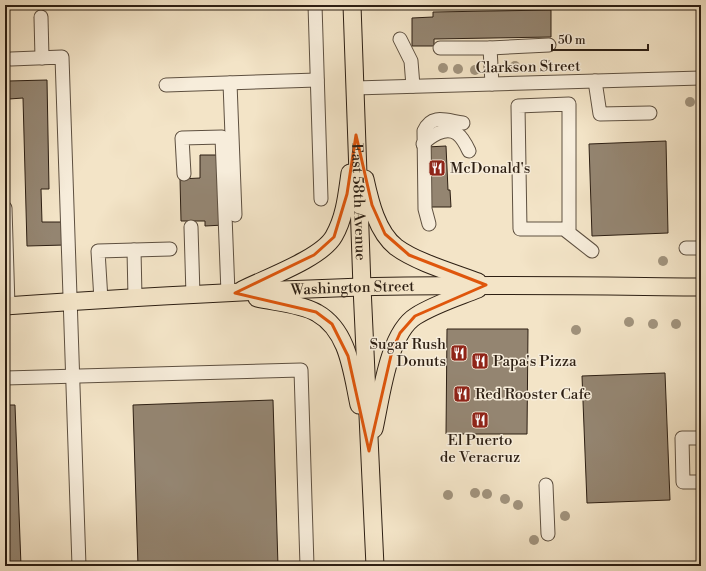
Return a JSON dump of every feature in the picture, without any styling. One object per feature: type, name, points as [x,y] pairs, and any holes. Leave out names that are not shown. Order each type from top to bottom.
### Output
[{"type":"main road","name":"East 58th Avenue","points":[[352,5],[362,287],[375,566]]},
{"type":"main road","points":[[356,135],[372,205],[385,234],[396,247],[409,255],[486,286]]},
{"type":"main road","points":[[232,293],[314,255],[327,245],[334,237],[340,222],[347,194],[356,135]]},
{"type":"main road","name":"Washington Street","points":[[6,306],[135,297],[362,287],[486,286],[701,288]]},
{"type":"main road","points":[[369,451],[392,351],[400,333],[415,316],[486,286]]},
{"type":"main road","points":[[232,293],[316,312],[332,324],[340,336],[348,356],[369,451]]},
{"type":"street","points":[[315,5],[321,199]]},
{"type":"street","points":[[41,17],[42,58]]},
{"type":"street","points":[[400,39],[411,61],[413,86]]},
{"type":"street","points":[[440,48],[549,46]]},
{"type":"street","points":[[490,48],[492,84]]},
{"type":"street","points":[[11,59],[62,57],[72,302],[79,566]]},
{"type":"street","name":"Clarkson Street","points":[[355,88],[701,78]]},
{"type":"street","points":[[166,85],[318,80]]},
{"type":"street","points":[[595,81],[600,114],[650,113]]},
{"type":"street","points":[[230,83],[234,215]]},
{"type":"street","points":[[569,233],[569,104],[518,106],[520,229],[564,229],[569,233],[592,251]]},
{"type":"street","points":[[429,224],[425,209],[424,131],[431,121],[444,119],[462,123]]},
{"type":"street","points":[[423,144],[430,136],[449,130],[455,131],[464,139],[469,151]]},
{"type":"street","points":[[184,174],[182,138],[222,136],[232,293]]},
{"type":"street","points":[[5,208],[6,306]]},
{"type":"street","points":[[191,227],[193,295]]},
{"type":"street","points":[[686,248],[701,248]]},
{"type":"street","points":[[101,300],[98,251],[170,249]]},
{"type":"street","points":[[134,250],[135,297]]},
{"type":"street","points":[[5,378],[301,370],[307,566]]},
{"type":"street","points":[[701,438],[682,438],[683,482],[701,482]]},
{"type":"street","points":[[546,485],[548,534]]},
{"type":"highlighted area","points":[[356,135],[372,205],[385,234],[409,255],[486,285],[415,316],[400,333],[392,351],[369,451],[348,356],[332,324],[316,312],[235,293],[314,255],[334,237],[347,194]]},
{"type":"building","points":[[551,10],[551,37],[434,39],[434,46],[412,46],[412,18],[433,17],[433,12]]},
{"type":"building","points":[[47,80],[49,189],[41,189],[42,222],[65,222],[65,245],[27,246],[23,98],[9,99],[8,81]]},
{"type":"building","points":[[699,111],[701,111],[701,175]]},
{"type":"building","points":[[666,141],[668,233],[592,236],[589,144]]},
{"type":"building","name":"McDonald's","points":[[446,146],[448,190],[450,190],[451,207],[428,207],[427,147]]},
{"type":"building","points":[[200,155],[222,155],[224,225],[205,226],[205,221],[181,221],[180,179],[200,178]]},
{"type":"building","points":[[447,329],[528,329],[527,434],[446,434]]},
{"type":"building","points":[[665,373],[670,500],[587,503],[582,376]]},
{"type":"building","points":[[273,400],[278,566],[138,566],[133,405]]},
{"type":"building","points":[[5,405],[15,405],[21,566],[5,566]]},
{"type":"place","name":"McDonald's","points":[[437,168]]},
{"type":"place","name":"Sugar Rush Donuts","points":[[459,353]]},
{"type":"place","name":"Papa's Pizza","points":[[480,361]]},
{"type":"place","name":"Red Rooster Cafe","points":[[462,394]]},
{"type":"place","name":"El Puerto de Veracruz","points":[[480,420]]}]
